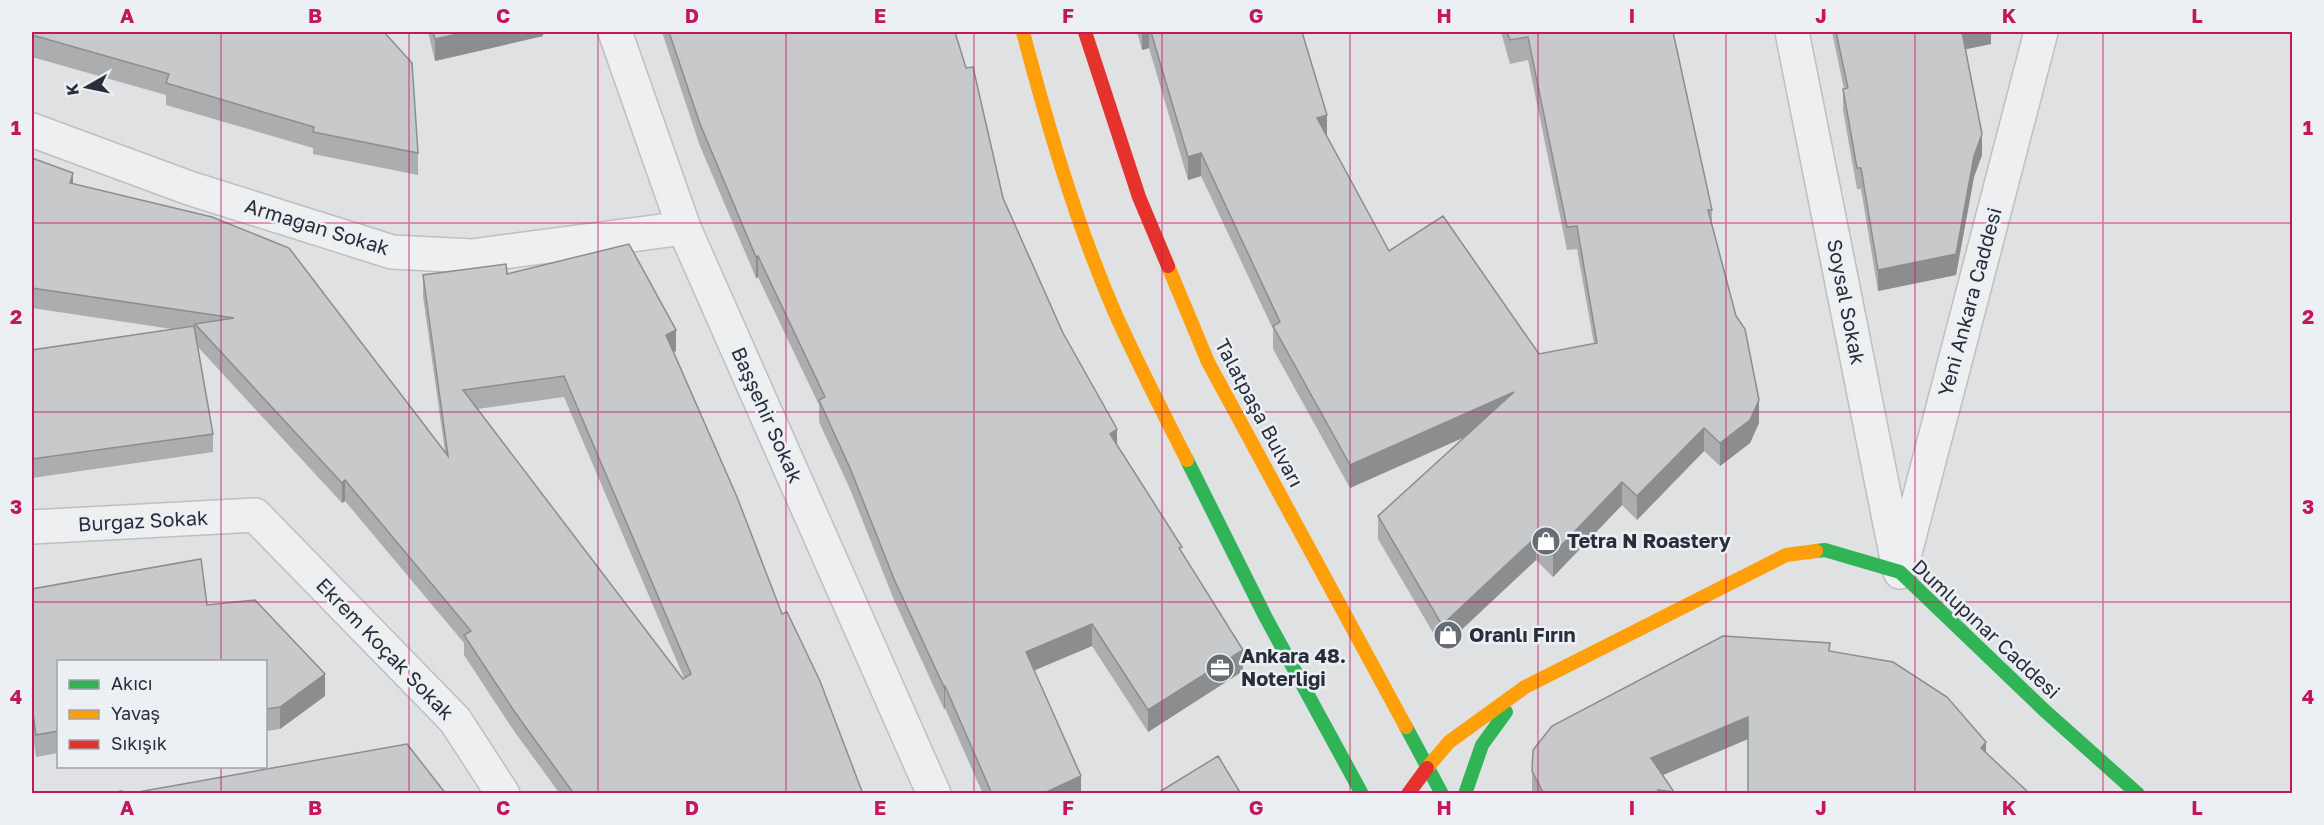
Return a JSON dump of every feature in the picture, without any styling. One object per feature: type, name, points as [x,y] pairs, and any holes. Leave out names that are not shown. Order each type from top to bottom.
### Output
[{"type":"main road","points":[[1023,32],[1077,214],[1115,312],[1264,616],[1362,794]]},
{"type":"main road","name":"Talatpaşa Bulvarı","points":[[1085,32],[1139,197],[1208,362],[1442,794]]},
{"type":"main road","name":"Dumlupınar Caddesi","points":[[1408,794],[1449,742],[1525,687],[1786,555],[1825,550],[1900,572],[2044,710],[2138,794]]},
{"type":"main road","name":"Dumlupınar Caddesi","points":[[1465,794],[1482,745],[1525,687]]},
{"type":"street","name":"Başşehir Sokak","points":[[615,32],[684,228],[934,794]]},
{"type":"street","name":"Soysal Sokak","points":[[1792,32],[1900,572]]},
{"type":"street","name":"Yeni Ankara Caddesi","points":[[1900,572],[2041,32]]},
{"type":"street","name":"Armağan Sokak","points":[[32,130],[189,188],[392,252],[471,256],[684,228]]},
{"type":"street","name":"Burgaz Sokak","points":[[32,527],[255,515]]},
{"type":"street","name":"Ekrem Koçak Sokak","points":[[255,515],[455,720],[503,794]]},
{"type":"building","points":[[32,32],[384,32],[412,63],[418,153],[313,132],[314,127],[166,83],[169,74],[32,35]]},
{"type":"building","points":[[433,32],[467,32],[435,39]]},
{"type":"building","points":[[669,32],[955,32],[966,68],[973,67],[1003,198],[1063,333],[1117,429],[1110,434],[1182,547],[1179,548],[1243,650],[1148,710],[1092,624],[1026,652],[1081,776],[1042,794],[992,794],[945,686],[894,579],[850,468],[819,400],[825,397],[758,256],[756,257],[700,124]]},
{"type":"building","points":[[1151,32],[1302,32],[1327,115],[1317,118],[1389,251],[1443,216],[1539,354],[1597,343],[1577,226],[1567,227],[1528,37],[1510,40],[1507,32],[1673,32],[1712,210],[1708,210],[1736,316],[1745,329],[1759,400],[1750,420],[1720,443],[1704,428],[1637,496],[1622,482],[1553,554],[1536,537],[1442,625],[1378,516],[1514,392],[1350,465],[1273,326],[1280,322],[1201,153],[1188,157]]},
{"type":"building","points":[[1836,32],[1962,32],[1982,134],[1974,156],[1956,254],[1878,270],[1861,168],[1857,168],[1843,89],[1848,88]]},
{"type":"building","points":[[32,158],[73,173],[70,183],[212,217],[289,248],[448,456],[423,275],[506,264],[507,274],[629,244],[676,330],[666,335],[737,497],[782,614],[787,612],[820,681],[863,794],[574,794],[514,711],[464,635],[471,631],[345,480],[342,483],[195,324],[234,318],[32,288]],"holes":[[[564,376],[691,674],[683,679],[463,390]]]},
{"type":"building","points":[[194,326],[213,434],[32,459],[32,350]]},
{"type":"building","points":[[201,559],[207,605],[255,600],[325,674],[280,707],[267,709],[267,660],[57,660],[57,731],[36,735],[32,705],[32,589]]},
{"type":"building","points":[[1723,636],[1830,643],[1829,651],[1893,662],[1947,697],[1986,742],[1981,748],[2030,794],[1748,794],[1748,717],[1651,758],[1674,792],[1658,790],[1661,794],[1544,794],[1532,771],[1533,750],[1552,726]]},
{"type":"building","points":[[407,744],[446,794],[127,794]]},
{"type":"building","points":[[1218,756],[1241,794],[1156,794]]},
{"type":"building","points":[[122,791],[122,794],[103,794]]},
{"type":"traffic: fast","points":[[1187,460],[1265,616],[1362,794]]},
{"type":"traffic: fast","points":[[1816,551],[1825,550],[1900,572],[2044,710],[2138,794]]},
{"type":"traffic: fast","points":[[1465,794],[1482,745],[1506,712]]},
{"type":"traffic: fast","points":[[1406,727],[1442,794]]},
{"type":"traffic: slow","points":[[1023,32],[1064,174],[1101,279],[1132,350],[1187,460]]},
{"type":"traffic: slow","points":[[1168,266],[1208,362],[1406,727]]},
{"type":"traffic: slow","points":[[1427,768],[1449,742],[1525,687],[1786,555],[1816,551]]},
{"type":"traffic: jam","points":[[1085,32],[1139,197],[1168,266]]},
{"type":"traffic: jam","points":[[1408,794],[1427,768]]},
{"type":"place","name":"Tetra N Roastery","points":[[1546,541]]},
{"type":"place","name":"Oranlı Fırın","points":[[1448,635]]},
{"type":"place","name":"Ankara 48. Noterliği","points":[[1220,668]]}]
